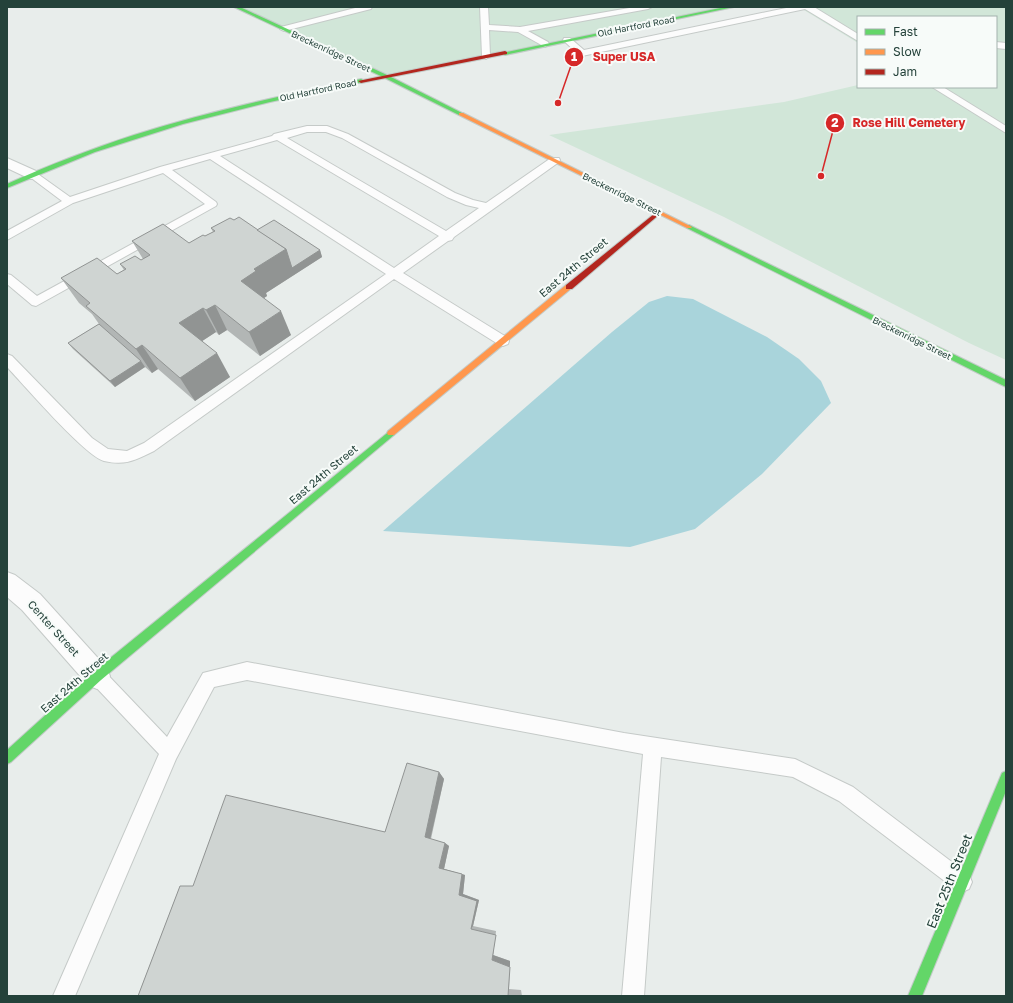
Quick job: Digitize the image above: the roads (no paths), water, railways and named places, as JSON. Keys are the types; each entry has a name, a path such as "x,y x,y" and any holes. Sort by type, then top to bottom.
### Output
{"main road":[{"name":"Breckenridge Street","path":"236,7 385,76 1006,384"},
{"name":"Old Hartford Road","path":"7,186 31,174 101,146 199,117 268,100 732,7"},
{"name":"East 24th Street","path":"7,758 97,676 659,212"},
{"name":"East 25th Street","path":"916,996 1006,777"}],"street":[{"path":"7,162 31,174"},
{"name":"Center Street","path":"7,583 31,602 97,676"}],"lane":[{"path":"284,30 368,7"},
{"path":"484,7 486,56"},
{"path":"485,28 520,30 648,7"},
{"path":"567,40 582,53 803,7"},
{"path":"808,7 857,37"},
{"path":"520,30 545,44"},
{"path":"939,88 1006,130"},
{"path":"7,236 69,201 164,169 277,136 307,129 327,129 345,136 451,195 488,207"},
{"path":"277,136 448,236"},
{"path":"211,155 502,341"},
{"path":"7,359 87,442 105,455 128,456 149,447 555,160"},
{"path":"7,278 36,302 212,204 164,169"},
{"path":"31,174 69,201"},
{"path":"64,996 169,752 209,679 247,671 653,746 795,768 846,794 962,882"},
{"path":"97,676 169,752"},
{"path":"633,996 653,746"}],"water":[{"path":"667,296 693,299 767,337 799,359 821,381 831,403 762,474 695,529 630,547 383,531 612,332 649,302"}],"place":[{"name":"Super USA","path":"558,103"},
{"name":"Rose Hill Cemetery","path":"821,176"}]}
